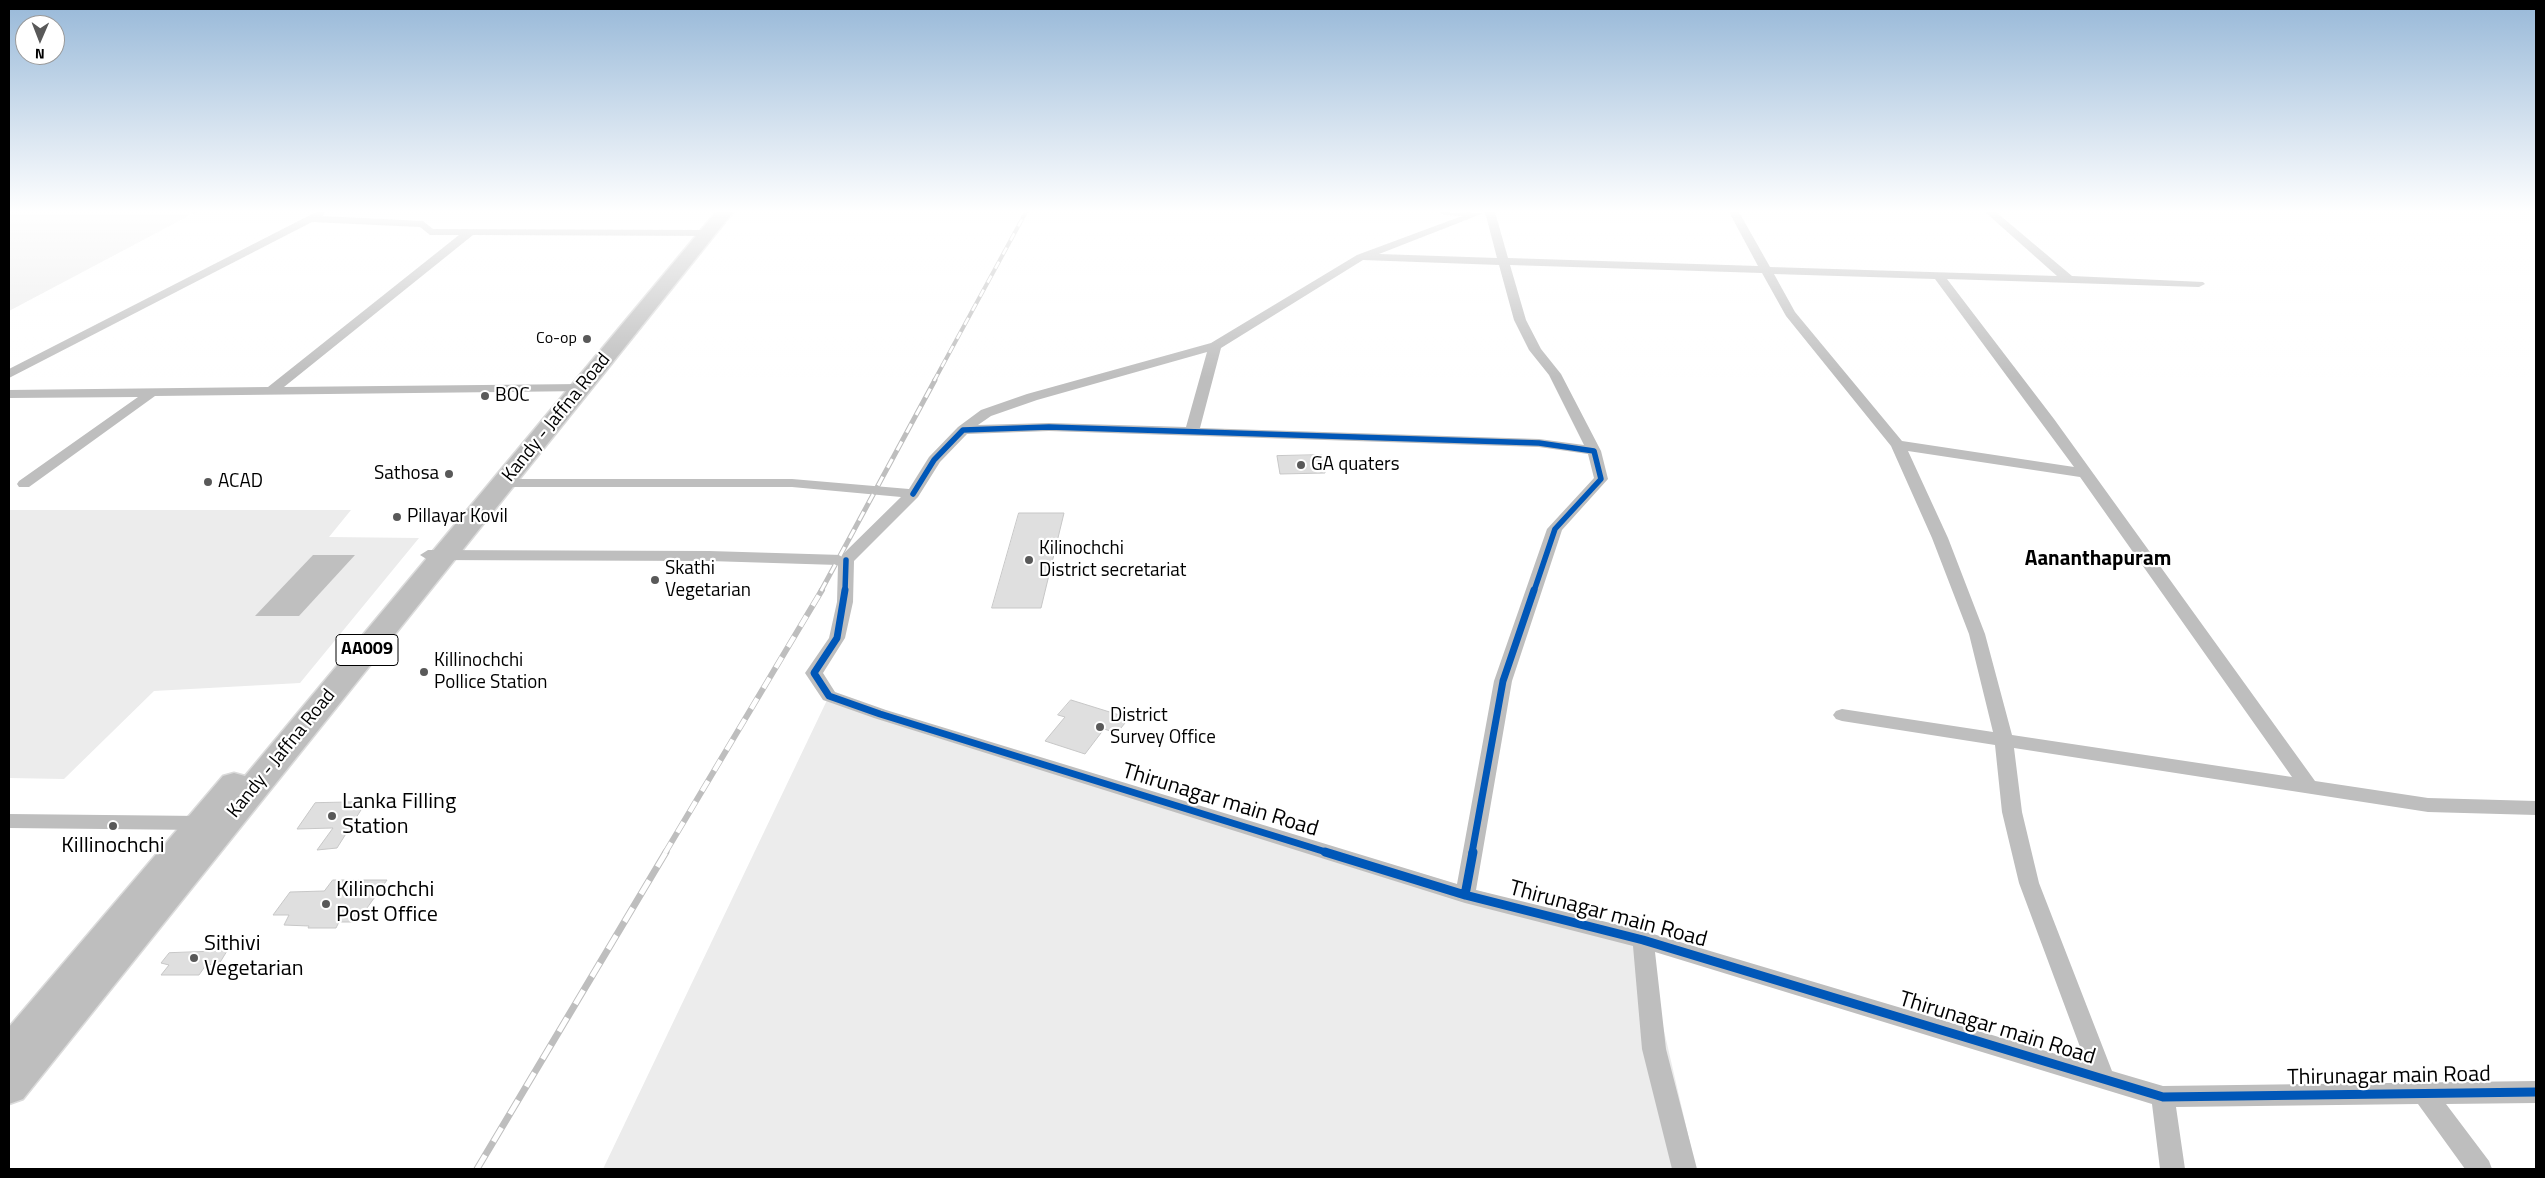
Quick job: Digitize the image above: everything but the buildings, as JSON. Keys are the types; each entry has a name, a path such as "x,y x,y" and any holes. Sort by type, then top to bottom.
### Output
{"highway":[{"name":"Kandy - Jaffna Road","path":"9,1087 437,555 673,267"},
{"name":"Kandy - Jaffna Road","path":"9,1054 201,823 437,555 505,483 575,388"}],"street":[{"path":"9,374 218,267"},
{"path":"270,392 426,267"},
{"path":"437,555 709,556 846,560 913,494 934,460 963,430 986,413 1215,346 1346,267"},
{"path":"1465,895 1502,681 1555,529 1601,479 1594,451 1555,374 1535,350 1520,320 1506,267"},
{"path":"1647,267 2199,284"},
{"path":"1764,267 1790,312 1898,445 1940,538 1977,634 2004,740 2012,812 2029,883 2104,1080"},
{"path":"2052,267 2069,280"},
{"path":"1939,277 2086,473 2309,787"},
{"path":"1192,432 1215,346"},
{"path":"9,394 575,388"},
{"path":"24,484 153,392"},
{"path":"963,430 1049,427 1539,443 1594,451"},
{"path":"1898,445 2086,473"},
{"path":"505,483 792,483 913,494"},
{"name":"Thirunagar main Road","path":"846,560 845,602 837,638 814,674 829,696 880,714 1465,895 1643,940 2163,1097 2536,1092"},
{"path":"1842,715 2428,805 2536,808"},
{"path":"9,821 201,823"},
{"path":"1643,940 1654,1050 1684,1169"},
{"path":"2424,1094 2480,1169"},
{"path":"2163,1097 2172,1169"}],"shaded area":[{"path":"9,267 92,267 9,311"},
{"path":"9,510 351,510 329,537 419,538 300,683 154,691 64,779 9,778"},
{"path":"313,555 355,555 299,616 255,616"},
{"path":"829,696 1643,940 1696,1169 603,1169"}],"railway":[{"path":"934,381 996,267"},
{"path":"821,591 935,380"},
{"path":"665,853 822,590"},
{"path":"477,1169 666,852"}],"cycle path":[{"path":"913,494 934,460 963,430 1049,427 1539,443 1594,451 1601,479 1555,529 1503,681 1465,895"},
{"path":"846,560 845,602 837,638 814,673 829,696 880,714 1465,895 1643,940 2163,1097 2536,1092"}],"place":[{"name":"Co-op","path":"587,339"},
{"name":"BOC","path":"485,396"},
{"name":"GA quaters","path":"1301,465"},
{"name":"Sathosa","path":"449,474"},
{"name":"ACAD","path":"208,482"},
{"name":"Pillayar Kovil","path":"397,517"},
{"name":"Kilinochchi District secretariat","path":"1029,560"},
{"name":"Skathi Vegetarian","path":"655,580"},
{"name":"Killinochchi Pollice Station","path":"424,672"},
{"name":"District Survey Office","path":"1100,727"},
{"name":"Lanka Filling Station","path":"332,816"},
{"name":"Killinochchi","path":"113,826"},
{"name":"Kilinochchi Post Office","path":"326,904"},
{"name":"Sithivi Vegetarian","path":"194,958"}],"district":[{"name":"Aananthapuram","path":"2098,560"}]}
